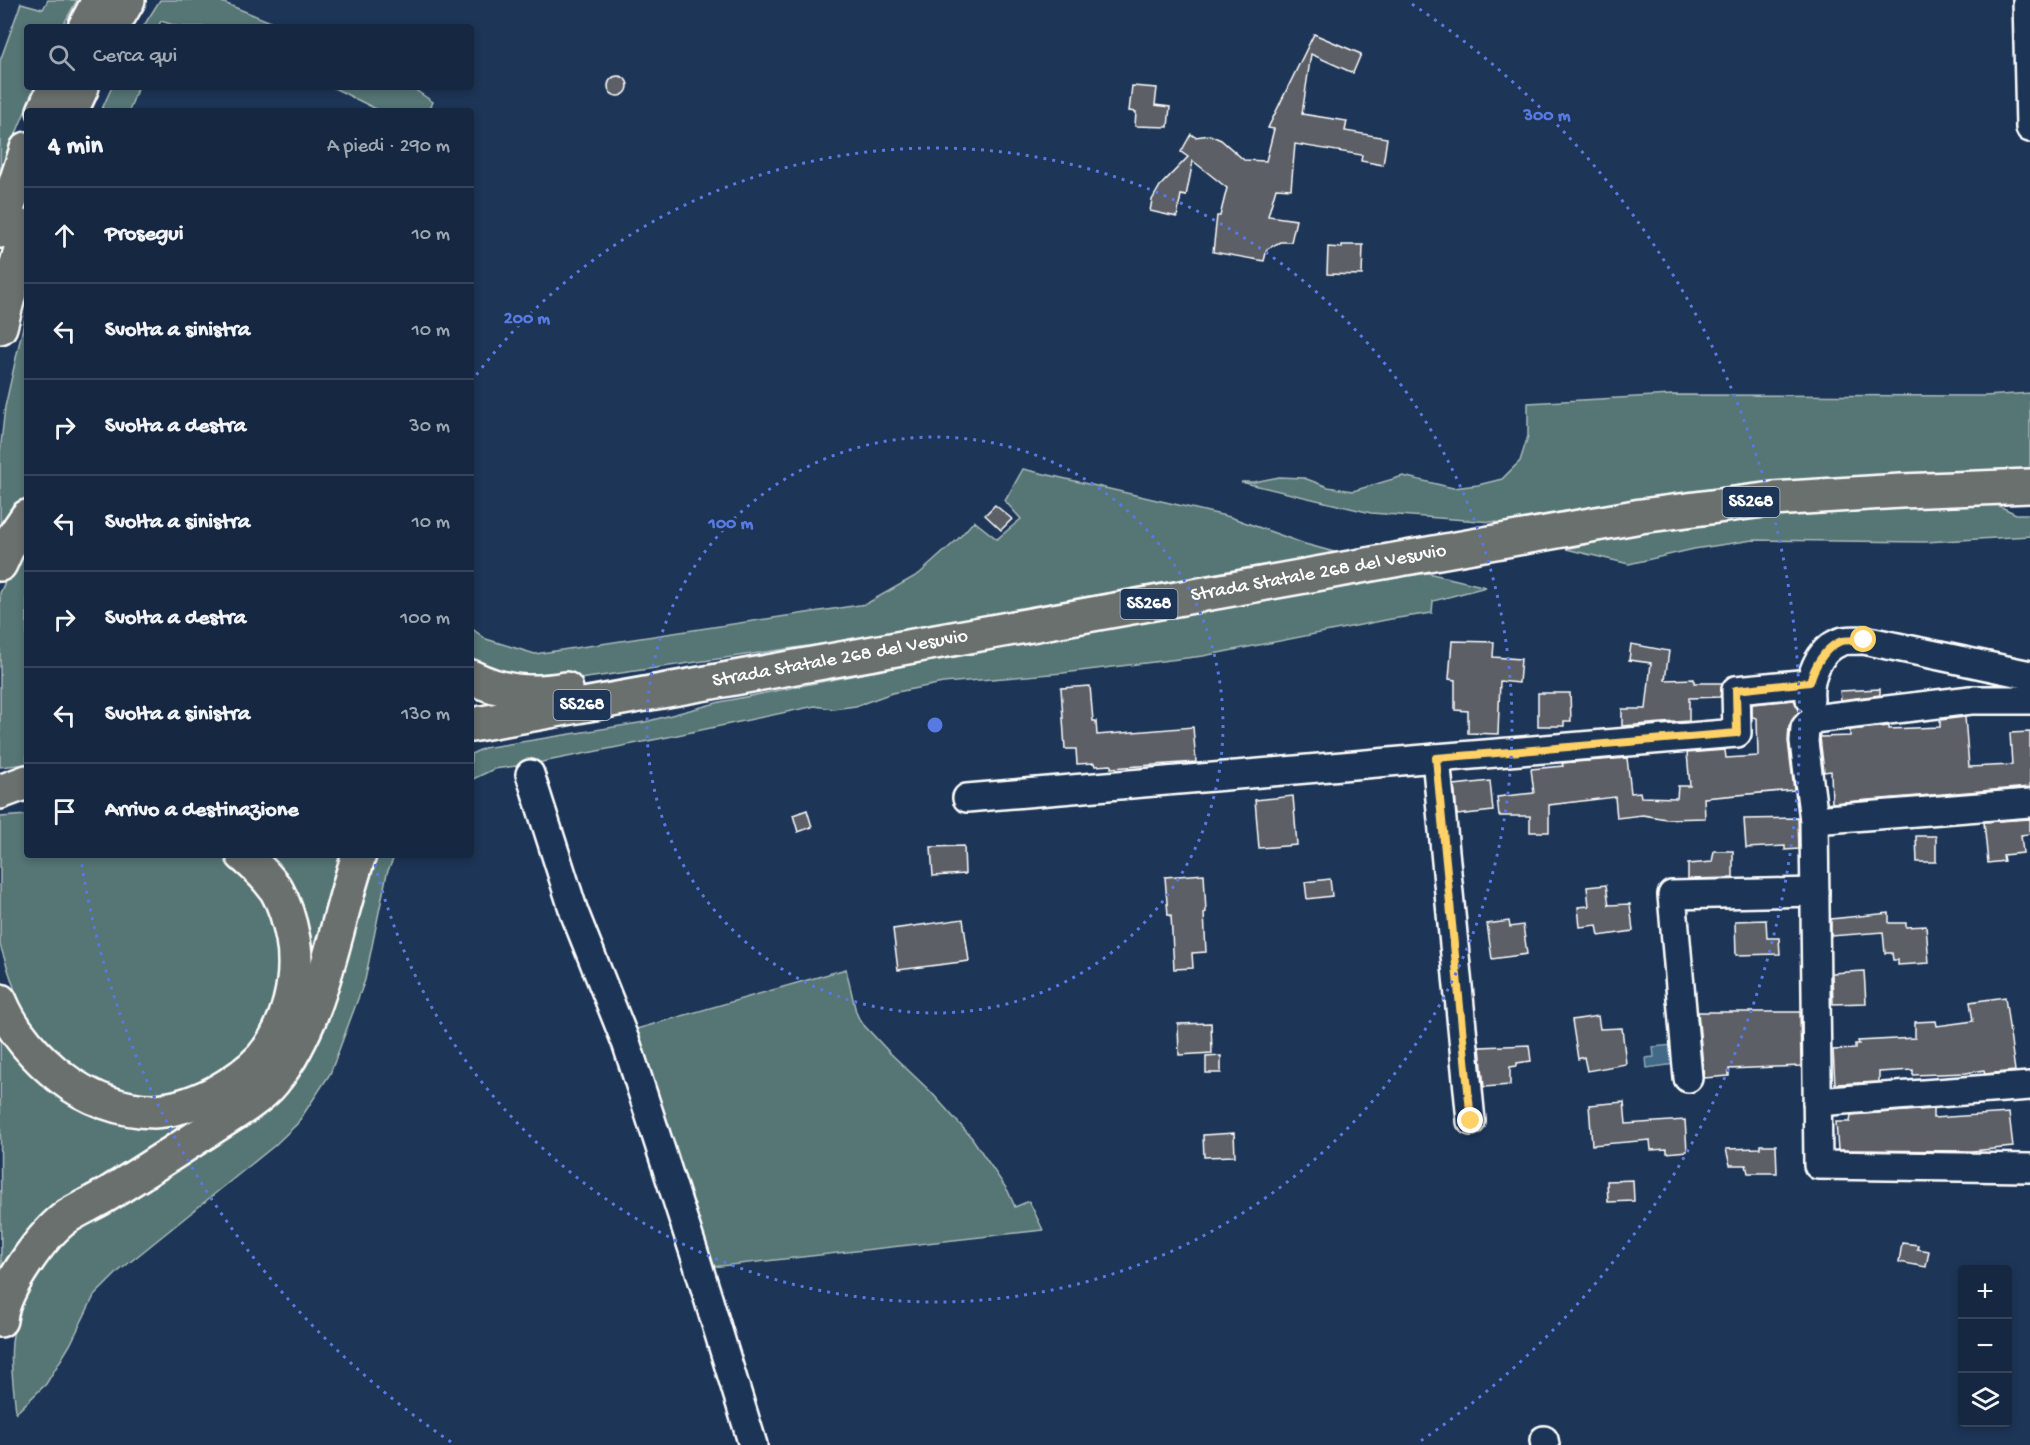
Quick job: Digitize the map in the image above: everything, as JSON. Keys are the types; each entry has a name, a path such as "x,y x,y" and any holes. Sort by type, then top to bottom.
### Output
{"highway":[{"path":"77,24 86,0"},
{"path":"86,24 99,0"},
{"path":"114,24 128,0"},
{"path":"85,108 90,90"},
{"path":"0,198 3,188 24,156"},
{"path":"0,231 24,157"},
{"path":"0,327 24,238"},
{"name":"Strada Statale 268 del Vesuvio","path":"474,724 1641,516 1773,499 2016,487"},
{"path":"0,564 10,542 24,521"},
{"path":"474,678 513,692 544,693 672,677 756,674"},
{"path":"474,743 614,711 693,685"},
{"path":"0,793 24,783"},
{"path":"0,793 24,792"},
{"path":"0,1001 20,1034 44,1065 76,1089 114,1105 155,1111 195,1103 231,1084 262,1057 278,1032 293,996 296,957 288,920 278,892 264,873 246,858"},
{"path":"0,1320 19,1273 38,1246 67,1217 173,1154 231,1116 277,1077 290,1060 304,1033 322,985 345,894 358,858"}],"street":[{"path":"2027,0 2030,128"},
{"path":"2030,675 1864,640 1840,642 1826,652 1813,672 1810,682 1812,719 1805,728 1804,742 1814,820 1818,1165 2030,1168"},
{"path":"967,798 1737,733 1736,690 1810,682"},
{"path":"1812,719 1971,700 2030,700"},
{"path":"1436,758 1471,1121"},
{"path":"530,774 574,912 627,1045 694,1251 753,1445"},
{"path":"1814,820 2030,803"},
{"path":"1688,1078 1672,895 1815,892"},
{"path":"1817,1102 2030,1086"}],"green space":[{"path":"48,0 77,0 64,24 24,24 24,90 34,90 26,108 24,108 24,114 0,173 0,61 21,3 43,9"},
{"path":"160,0 217,0 276,24 170,24 161,21 160,24 145,24"},
{"path":"111,90 137,90 130,108 102,108"},
{"path":"338,90 415,90 433,102 430,108 374,108"},
{"path":"24,322 24,502 15,511 0,537 0,453 5,407"},
{"path":"2030,393 2030,472 1520,524 1371,513 1241,482 1279,477 1304,478 1328,487 1353,491 1403,476 1453,488 1502,479 1520,461 1528,436 1528,403 1672,395 1985,396"},
{"path":"1023,469 1230,517 1305,544 1338,553 849,640 566,681 509,679 474,662 474,630 486,639 535,654 866,604 919,574 958,539 974,521 997,539 1021,519 1005,501"},
{"path":"1995,504 2016,514 2030,514 2030,536 1925,542 1753,540 1694,549 1629,564 1566,549 1649,531 1782,514"},
{"path":"24,540 24,764 0,767 0,593"},
{"path":"1428,573 1486,587 1433,601 1432,613 1203,656 1063,673 943,683 892,693 856,706 833,709 815,706 532,764 494,769 474,779 474,753 484,748 645,722 720,702 856,675 1297,593"},
{"path":"24,815 24,858 232,858 262,889 288,968 262,1040 218,1079 163,1096 124,1095 55,1060 22,1012 0,945 0,817"},
{"path":"268,858 346,858 316,987 302,1024 287,1054 270,1076 249,1095 68,1210 36,1242 9,1280 5,1282 1,1280 0,1022 35,1072 81,1104 134,1118 187,1115 237,1096 276,1061 301,1012 305,950 301,923 288,888"},
{"path":"372,858 394,858 387,873 365,980 330,1074 297,1124 274,1146 119,1271 94,1296 70,1345 46,1384 16,1413 11,1361 14,1330 23,1301 47,1262 78,1230 268,1109 286,1092 306,1067 328,1023"},
{"path":"846,969 860,1021 931,1092 972,1138 1008,1191 1015,1207 1029,1201 1043,1230 712,1267 633,1030"}],"water":[{"path":"1673,1045 1675,1064 1647,1068 1646,1058 1654,1057 1653,1047"}],"building":[{"path":"1314,34 1361,54 1353,73 1311,54 1302,114 1347,121 1345,131 1387,138 1383,165 1361,161 1362,155 1295,144 1291,189 1276,188 1268,216 1296,220 1291,242 1280,242 1267,249 1264,261 1213,252 1217,216 1220,216 1227,188 1193,161 1186,196 1181,195 1177,217 1150,211 1152,200 1160,186 1188,157 1181,152 1191,134 1195,137 1210,135 1221,140 1244,160 1266,161 1274,129 1268,128"},
{"path":"618,76 625,79 628,86 625,93 618,96 611,93 608,86 611,79"},
{"path":"1132,86 1157,88 1155,105 1170,107 1168,127 1135,126 1136,112 1129,111"},
{"path":"1342,245 1363,245 1362,275 1327,274 1328,247 1342,248"},
{"path":"995,505 1012,519 1001,530 985,515"},
{"path":"1452,641 1494,642 1493,657 1521,659 1519,683 1500,681 1498,734 1468,733 1468,711 1455,710 1455,680 1449,679"},
{"path":"1631,644 1669,651 1665,680 1694,679 1694,683 1722,683 1720,697 1689,698 1689,721 1622,726 1622,709 1646,709 1651,663 1629,660"},
{"path":"1090,686 1093,721 1096,721 1097,735 1193,727 1196,762 1111,768 1111,765 1095,766 1094,763 1077,764 1076,749 1065,749 1061,688"},
{"path":"1880,689 1880,695 1841,700 1840,691"},
{"path":"1538,693 1570,693 1571,721 1564,721 1564,726 1538,726"},
{"path":"1794,700 1800,710 1789,726 1788,741 1794,790 1704,798 1705,818 1666,819 1643,815 1617,818 1615,797 1549,805 1549,832 1530,832 1530,816 1499,816 1497,797 1534,793 1531,769 1563,766 1562,763 1627,758 1631,793 1640,792 1641,797 1677,798 1678,786 1690,786 1687,753 1725,750 1726,758 1758,756 1757,718 1752,717 1752,704"},
{"path":"1965,717 1969,767 2012,765 2010,733 2030,732 2030,787 1832,803 1831,771 1824,772 1820,737 1850,736 1850,730 1889,726 1889,729 1940,727 1940,720"},
{"path":"1490,781 1493,811 1457,815 1454,785"},
{"path":"1293,796 1297,845 1259,848 1255,800"},
{"path":"807,810 812,827 798,832 793,815"},
{"path":"1798,818 1799,849 1785,850 1785,846 1746,848 1744,819"},
{"path":"2030,819 2030,834 2021,835 2023,853 2003,855 2004,861 1988,863 1984,822"},
{"path":"1916,836 1936,836 1936,862 1917,862"},
{"path":"964,846 965,874 933,876 931,847"},
{"path":"1714,851 1733,851 1733,878 1688,879 1688,864 1712,862"},
{"path":"1204,874 1206,952 1192,953 1193,968 1174,969 1171,915 1168,915 1165,877"},
{"path":"1330,879 1332,896 1307,899 1305,882"},
{"path":"1606,885 1609,905 1630,904 1633,931 1599,936 1597,925 1580,927 1578,907 1589,906 1587,887"},
{"path":"1889,913 1889,923 1906,923 1906,927 1926,926 1929,963 1898,965 1898,960 1893,960 1892,953 1885,953 1883,932 1831,936 1831,919"},
{"path":"963,919 969,961 898,970 893,929"},
{"path":"1766,920 1767,938 1779,938 1780,954 1736,955 1735,921"},
{"path":"1509,921 1510,927 1523,925 1527,954 1492,959 1487,924"},
{"path":"1864,971 1866,1003 1833,1004 1832,973"},
{"path":"2005,997 2015,1071 1985,1074 1984,1070 1913,1075 1913,1070 1879,1072 1879,1082 1835,1084 1833,1050 1855,1049 1855,1044 1859,1044 1858,1041 1915,1038 1915,1022 1936,1021 1937,1026 1973,1021 1970,1002"},
{"path":"1698,1012 1800,1012 1801,1066 1729,1069 1729,1076 1704,1078"},
{"path":"1598,1016 1600,1029 1622,1028 1626,1064 1587,1071 1584,1057 1578,1059 1572,1020"},
{"path":"1211,1023 1212,1053 1179,1055 1178,1024"},
{"path":"1529,1045 1531,1061 1517,1063 1517,1066 1510,1067 1510,1085 1484,1087 1480,1047"},
{"path":"1221,1056 1221,1073 1206,1073 1206,1057"},
{"path":"1624,1102 1626,1124 1685,1120 1687,1151 1667,1153 1667,1149 1651,1150 1650,1140 1592,1145 1589,1105"},
{"path":"1933,1109 1933,1118 2009,1113 2013,1147 1972,1151 1838,1150 1836,1122 1850,1122 1851,1115"},
{"path":"1234,1133 1235,1156 1204,1157 1203,1135"},
{"path":"1760,1145 1776,1145 1777,1173 1748,1173 1746,1165 1730,1165 1726,1149 1760,1148"},
{"path":"1633,1180 1634,1201 1608,1202 1607,1181"},
{"path":"1902,1243 1918,1245 1917,1249 1929,1251 1926,1267 1899,1262"}],"route":[{"path":"1471,1121 1436,758 1737,733 1736,690 1810,682 1813,672 1826,652 1840,642 1864,640"}]}
